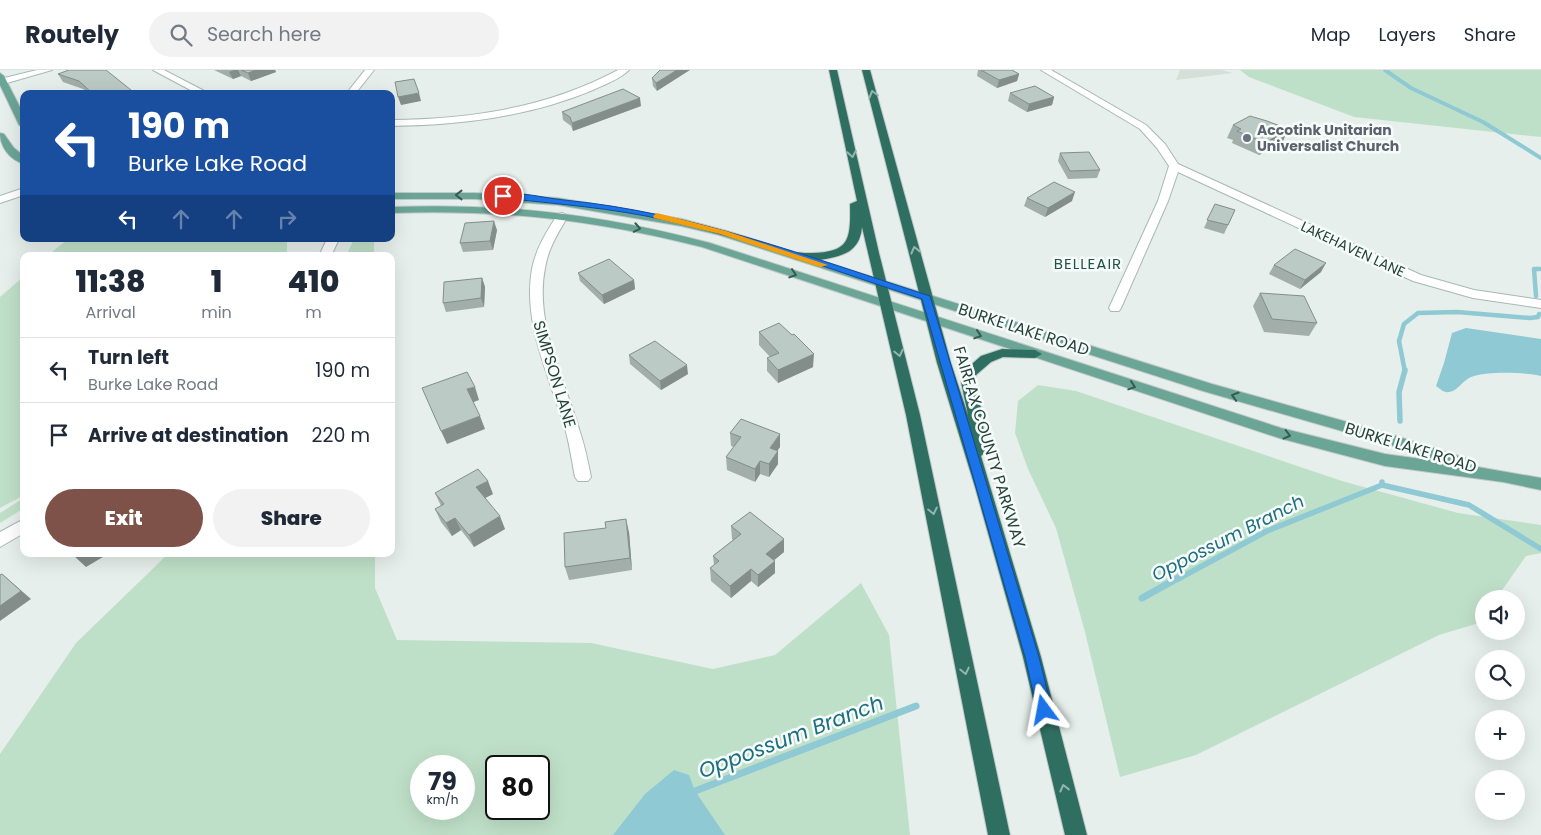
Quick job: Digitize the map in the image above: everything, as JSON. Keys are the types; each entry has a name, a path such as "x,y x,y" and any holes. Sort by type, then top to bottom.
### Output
{"highway":[{"path":"833,70 846,122 856,178 913,415 999,835"},
{"name":"FAIRFAX COUNTY PARKWAY","path":"866,70 932,320 1032,657 1076,835"},
{"path":"797,256 819,256 835,253 848,247 854,239 856,178"},
{"path":"983,487 974,408 968,382 970,374 986,359 1002,353 1035,354"}],"main road":[{"path":"1,80 20,118"},
{"path":"0,136 10,150 20,158"},
{"name":"BURKE LAKE ROAD","path":"395,196 488,195 602,206 665,217 797,256 1208,388 1390,439 1503,476"},
{"name":"BURKE LAKE ROAD","path":"395,210 474,209 562,216 648,230 706,245 1279,433 1385,460 1503,476 1541,484"}],"street":[{"path":"1,80 48,70"},
{"path":"157,70 197,90"},
{"path":"353,90 370,70"},
{"path":"395,123 451,121 511,112 570,96 602,83 625,70"},
{"path":"1045,70 1143,128 1161,146 1174,166 1163,201 1115,308"},
{"name":"LAKEHAVEN LANE","path":"1174,166 1417,278 1473,294 1541,304"},
{"path":"0,200 20,192"},
{"name":"SIMPSON LANE","path":"562,216 544,246 535,287 538,325 573,433 583,477"},
{"path":"0,540 20,528"}],"shaded area":[{"path":"1180,70 1221,70 1233,73 1176,80"}],"green space":[{"path":"1240,70 1541,70 1541,137 1354,117 1249,77"},
{"path":"64,242 287,242 287,252 52,252"},
{"path":"353,242 374,242 374,252 348,252"},
{"path":"20,280 20,497 0,508 0,297"},
{"path":"1038,385 1076,391 1342,481 1458,513 1541,525 1541,553 1526,556 1502,590 1475,590 1475,624 1439,635 1196,755 1120,777 1085,632 1056,528 1028,469 1015,433 1018,401"},
{"path":"20,500 20,510 0,523 0,513"},
{"path":"165,557 375,557 375,588 397,640 591,643 713,669 775,655 861,583 889,635 910,835 0,835 0,754 76,643"}],"water":[{"path":"1466,328 1541,339 1541,376 1516,373 1478,375 1468,378 1452,391 1442,390 1436,386 1452,333"},
{"path":"674,770 689,775 695,791 725,835 613,835 645,794"}],"building":[{"path":"69,70 106,70 131,90 89,90 79,81 58,74"},
{"path":"241,70 256,70 248,73"},
{"path":"660,70 677,70 656,83 652,78"},
{"path":"981,70 1012,70 1019,74 999,80"},
{"path":"414,79 419,93 398,97 395,82"},
{"path":"1035,86 1054,97 1029,104 1010,93"},
{"path":"623,89 640,98 572,123 570,117 562,112"},
{"path":"1250,116 1288,129 1265,143 1237,131 1241,129 1233,125"},
{"path":"1089,152 1100,170 1070,171 1060,153"},
{"path":"1054,182 1075,192 1048,208 1027,198"},
{"path":"1215,204 1235,210 1228,225 1207,220"},
{"path":"494,221 490,241 460,243 465,223"},
{"path":"1295,249 1326,263 1305,280 1274,265"},
{"path":"609,259 634,280 602,295 578,273"},
{"path":"482,278 481,298 443,303 444,282"},
{"path":"1260,293 1304,296 1317,323 1272,319"},
{"path":"779,323 792,335 794,334 814,354 778,370 767,358 779,353 759,332"},
{"path":"655,341 687,365 660,381 629,355"},
{"path":"467,372 475,387 467,389 480,416 441,431 422,388"},
{"path":"741,419 780,434 770,448 778,451 769,464 760,461 755,469 726,457 741,437 730,433"},
{"path":"478,469 488,481 476,487 500,516 469,535 455,518 446,523 435,509 444,504 435,493"},
{"path":"750,512 784,539 766,554 775,561 758,575 751,569 730,586 710,568 719,561 713,556 741,534 731,526"},
{"path":"626,519 630,558 565,567 564,533 606,528 605,522"},
{"path":"2,574 21,591 0,606 0,575"}],"waterway":[{"name":"Oppossum Branch","path":"1385,70 1411,88 1483,122 1541,158"},
{"name":"Oppossum Branch","path":"1536,296 1534,269 1541,269"},
{"name":"Oppossum Branch","path":"1405,371 1399,341 1404,324 1418,313 1457,312 1530,318 1538,317 1539,314"},
{"name":"Oppossum Branch","path":"1400,421 1399,392 1405,371"},
{"name":"Oppossum Branch","path":"1178,579 1267,531 1382,485"},
{"path":"1382,485 1469,505 1541,549"},
{"name":"Oppossum Branch","path":"1142,598 1180,577"},
{"name":"Oppossum Branch","path":"692,796 695,791 916,706"}],"slow traffic":[{"path":"657,216 723,232 823,265"}],"place":[{"name":"Accotink Unitarian Universalist Church","path":"1247,138"}],"district":[{"name":"BELLEAIR","path":"1088,264"}],"route":[{"path":"503,196 602,206 665,217 723,232 926,298 1032,657 1044,710"}]}
